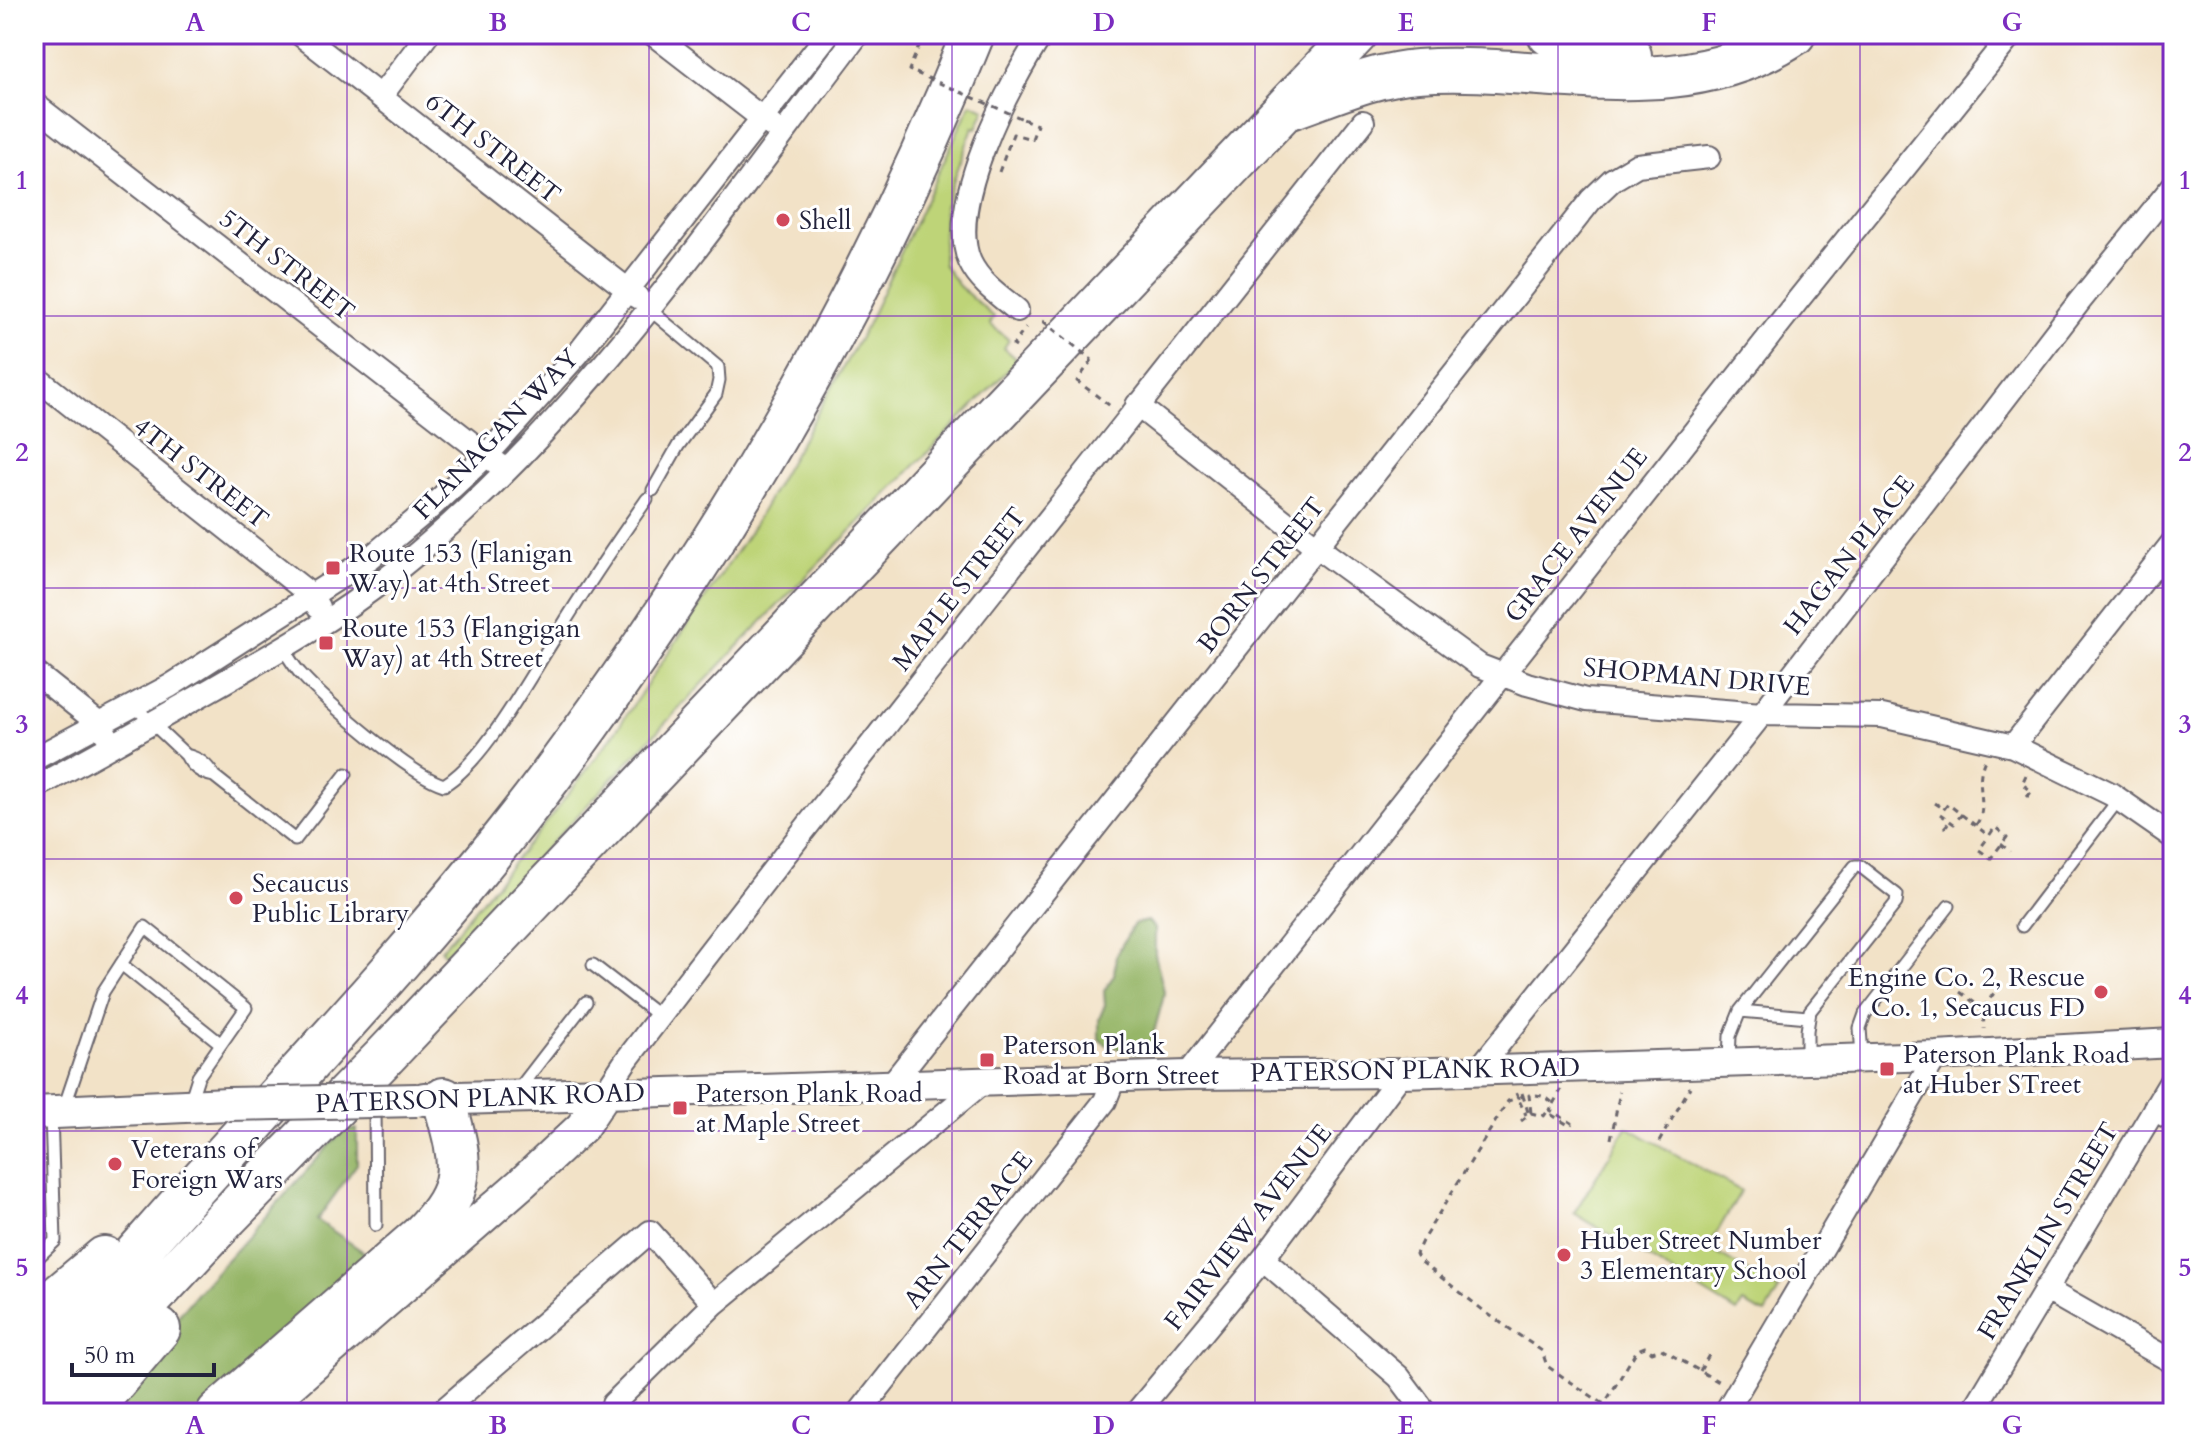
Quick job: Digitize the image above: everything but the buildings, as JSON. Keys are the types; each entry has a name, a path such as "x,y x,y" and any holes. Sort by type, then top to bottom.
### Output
{"highway":[{"path":"34,1366 374,990 491,853 611,693 685,584 744,489 838,323 905,189 973,34"},
{"path":"44,1413 227,1217 384,1057 1356,34"},
{"path":"1549,34 1568,46 1597,55 1632,55 1671,53 1741,34"},
{"path":"1284,110 1372,79 1414,71 1451,69 1605,80 1644,80 1679,75 1751,57 1794,34"},
{"path":"88,1413 384,1057"},
{"path":"218,1413 421,1236 443,1213 459,1172 456,1144 430,1099"},
{"path":"34,1317 218,1162"}],"main road":[{"name":"PATERSON PLANK ROAD","path":"49,1112 189,1105 604,1094"},
{"path":"258,1413 522,1183 582,1127 604,1094"}],"street":[{"name":"6TH STREET","path":"300,34 628,288 649,309"},
{"path":"381,96 428,34"},
{"path":"653,34 782,134"},
{"name":"FLANAGAN WAY","path":"34,759 170,686 370,558 487,455 555,381 828,34"},
{"name":"FLANAGAN WAY","path":"34,788 283,649 390,575 458,518 575,397 649,309 858,34"},
{"path":"1017,310 982,281 976,272 965,249 964,220 992,127 1042,34"},
{"name":"GRACE AVENUE","path":"1187,1075 2012,34"},
{"name":"5TH STREET","path":"34,104 506,471"},
{"name":"MAPLE STREET","path":"604,1094 1127,408 1363,122"},
{"name":"BORN STREET","path":"890,1086 1598,194 1612,180 1637,165 1709,157"},
{"name":"HAGAN PLACE","path":"1478,1070 1762,714 2079,302 2173,186"},
{"path":"694,204 715,222"},
{"name":"4TH STREET","path":"34,376 311,595 326,620"},
{"path":"555,381 575,397"},
{"name":"SHOPMAN DRIVE","path":"1127,408 1480,666 1501,675 1586,700 1762,714 1882,716 2013,746 2119,799 2173,837"},
{"path":"406,528 422,548"},
{"path":"2013,746 2173,542"},
{"path":"34,672 98,723 114,745"},
{"name":"PATERSON PLANK ROAD","path":"604,1094 1187,1075 1402,1073 1862,1059 2173,1043"},
{"path":"1725,1413 1936,1056"},
{"name":"FAIRVIEW AVENUE","path":"1136,1413 1263,1259 1402,1073"},
{"name":"ARN TERRACE","path":"859,1413 1105,1101 1114,1078"},
{"name":"FRANKLIN STREET","path":"1972,1413 2045,1289 2164,1115 2173,1078"},
{"path":"623,1413 613,1404 714,1304 982,1083"},
{"path":"440,1413 650,1232 714,1304"},
{"path":"1263,1259 1399,1377 1426,1413"},
{"path":"2045,1289 2173,1362"}],"lane":[{"path":"283,649 300,673 358,725 429,780 444,785 460,775 502,721 678,446 716,394 718,367 649,309"},
{"path":"133,705 186,755 191,764 203,773 214,776 295,840 346,774"},
{"path":"2022,926 2119,799"},
{"path":"1729,1062 1730,1036 1740,1011 1855,866 1860,866 1897,895 1896,903 1808,1017 1807,1060"},
{"path":"1862,1059 1860,1028 1865,1014 1949,906"},
{"path":"34,1261 55,1241 49,1112 103,992 145,927 246,1008 198,1077 189,1105"},
{"path":"121,964 220,1043"},
{"path":"593,965 660,1017"},
{"path":"512,1097 586,1002"},
{"path":"1740,1011 1808,1017"},
{"path":"375,1100 376,1225"}],"path":[{"path":"913,34 919,46 909,70 1037,125 1032,139 1013,134 998,175"},
{"path":"1043,321 1092,360 1077,381 1127,408"},
{"path":"1976,825 1983,811 1979,777 1985,760"},
{"path":"2026,775 2022,784 2032,791 2027,797"},
{"path":"1935,803 1944,809"},
{"path":"1962,814 1954,824 1940,814 1948,804 1962,814 1989,836"},
{"path":"1944,828 1950,821"},
{"path":"1995,827 2007,837 1991,858 1985,858 1979,850 1989,836 1995,827"},
{"path":"2001,844 2010,852"},
{"path":"1984,1031 1983,1009 1997,989"},
{"path":"1960,992 1983,1009"},
{"path":"1659,1142 1691,1085 1687,1085"},
{"path":"1611,1139 1620,1087"},
{"path":"1521,1121 1529,1114 1544,1116 1547,1112 1570,1126 1572,1123 1550,1110 1562,1088"},
{"path":"1553,1104 1543,1096 1523,1096 1508,1101 1416,1254 1423,1263 1488,1314 1542,1351 1547,1366 1602,1403 1605,1403 1636,1349 1645,1347 1652,1352 1661,1349 1724,1385"},
{"path":"1523,1096 1529,1114"},
{"path":"1523,1096 1529,1114"},
{"path":"1423,1263 1428,1257"},
{"path":"1700,1371 1709,1355"}],"green space":[{"path":"971,103 985,109 977,128 973,127 944,207 943,264 959,286 994,317 990,324 1009,340 1004,348 1018,360 747,637 445,955 441,950 611,738 751,530 867,325"},
{"path":"1148,921 1155,929 1155,954 1164,992 1151,1043 1138,1055 1099,1039 1099,1019 1105,1005 1104,991 1114,975 1116,955 1134,924"},
{"path":"1627,1127 1741,1191 1708,1248 1779,1290 1765,1314 1743,1303 1737,1312 1574,1213"},
{"path":"357,1129 357,1164 317,1220 362,1251 372,1262 199,1413 100,1413 196,1294 343,1130"}],"place":[{"name":"Shell","path":"783,220"},
{"name":"Route 153 (Flanigan Way) at 4th Street","path":"333,568"},
{"name":"Route 153 (Flangigan Way) at 4th Street","path":"326,643"},
{"name":"Secaucus Public Library","path":"236,898"},
{"name":"Engine Co. 2, Rescue Co. 1, Secaucus FD","path":"2101,992"},
{"name":"Paterson Plank Road at Born Street","path":"987,1060"},
{"name":"Paterson Plank Road at Huber STreet","path":"1887,1069"},
{"name":"Paterson Plank Road at Maple Street","path":"680,1108"},
{"name":"Veterans of Foreign Wars","path":"115,1164"},
{"name":"Huber Street Number 3 Elementary School","path":"1564,1255"}]}
